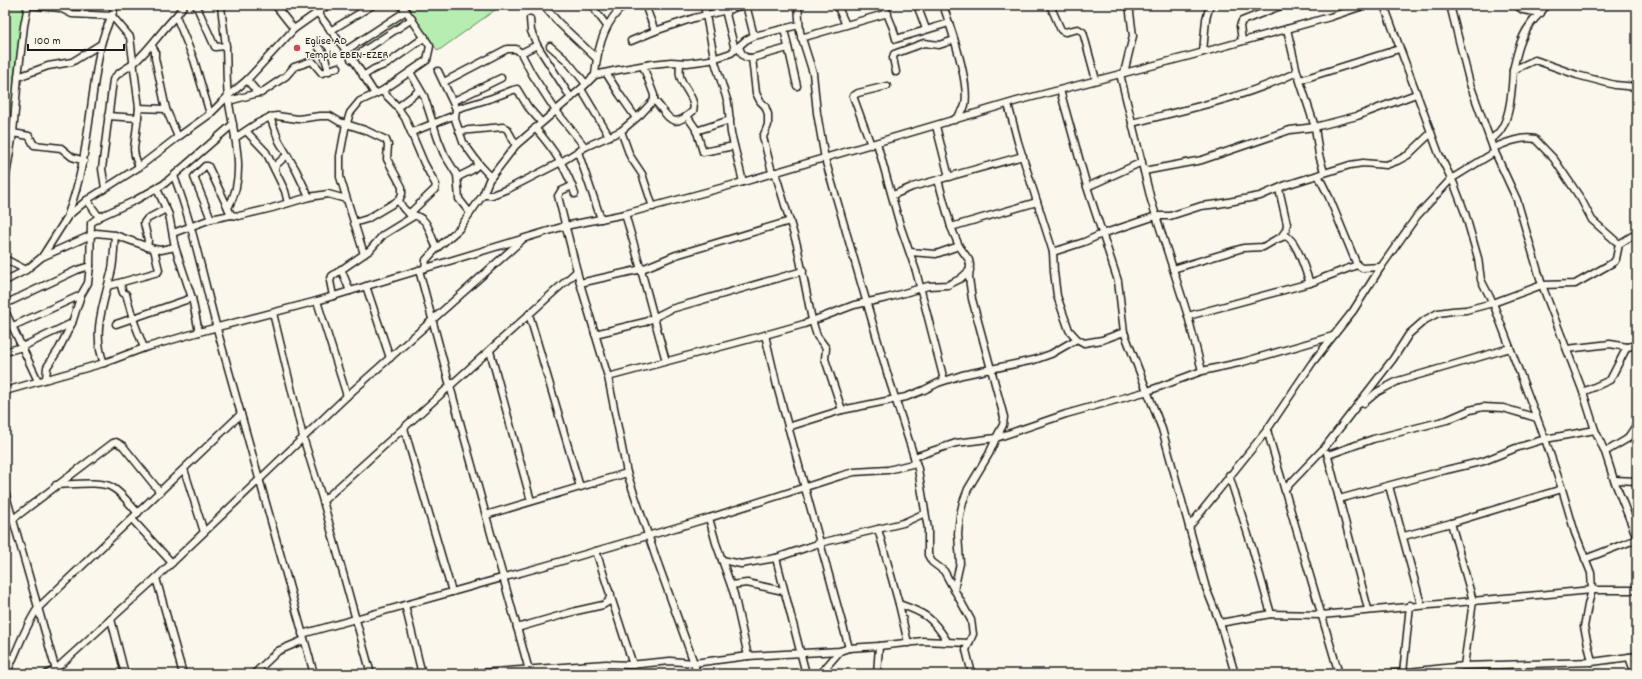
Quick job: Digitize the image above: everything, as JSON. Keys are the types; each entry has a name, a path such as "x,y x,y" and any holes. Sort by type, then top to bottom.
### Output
{"street":[{"path":"5,182 14,133 18,77 28,5 60,8 72,14 112,16 130,37 139,108 134,149 139,167"},
{"path":"42,257 68,216 77,190 84,160 101,44 116,5"},
{"path":"105,188 102,178 102,169 114,77 133,64 152,46 184,5"},
{"path":"196,5 215,47 226,46"},
{"path":"221,5 226,46 228,98 235,138 238,175 234,198 228,208"},
{"path":"275,5 294,29"},
{"path":"68,216 87,200 139,167 210,114 247,80 294,29 328,5"},
{"path":"330,31 373,5"},
{"path":"364,254 340,177 340,156 350,113 356,104 382,91 427,60 431,48 425,37 400,5"},
{"path":"543,5 559,24 596,58"},
{"path":"590,5 607,26"},
{"path":"645,5 655,31"},
{"path":"704,5 714,58 728,103 734,146 743,182"},
{"path":"631,42 655,31 744,5 754,36"},
{"path":"798,5 801,38 812,73 816,113 825,158 915,460 928,529 927,552 929,558 944,571 972,620 973,634 966,652 972,674"},
{"path":"837,5 846,25"},
{"path":"917,5 926,29"},
{"path":"943,5 965,82 966,102 964,109 952,121"},
{"path":"1050,5 1061,30 1065,32 1078,29 1083,32 1096,80"},
{"path":"1129,5 1133,36 1122,73 1132,123 1156,216 1188,316 1202,371"},
{"path":"1203,52 1206,19 1210,5"},
{"path":"5,391 104,363 144,348 317,301 565,226 653,207 1008,104 1287,29 1367,5"},
{"path":"1384,5 1399,50 1470,230 1478,258 1480,280 1493,303 1545,439 1575,533 1591,573 1592,590 1584,627 1592,662"},
{"path":"1458,5 1450,5 1470,84 1494,150 1517,200 1542,285 1583,392 1595,430 1605,452 1614,480 1637,538 1585,559"},
{"path":"1516,5 1523,10 1541,13"},
{"path":"1490,139 1497,134 1506,117 1512,93 1513,70 1520,44 1530,25 1546,5"},
{"path":"595,75 596,58 607,26 621,6"},
{"path":"1242,41 1240,26 1242,21 1278,6"},
{"path":"725,10 737,49 742,56 752,58 788,48"},
{"path":"345,51 406,11"},
{"path":"801,38 887,12 896,39 949,23"},
{"path":"318,13 375,94"},
{"path":"176,16 194,60 210,114"},
{"path":"351,59 412,19"},
{"path":"530,19 531,31 537,44 571,98"},
{"path":"529,672 432,320 422,269 426,260 437,248 456,233 482,194 491,177 516,145 540,122 556,111 584,87 595,75 663,62 696,62 714,58 737,49 746,40 754,36 799,25"},
{"path":"784,29 797,86"},
{"path":"1287,29 1297,72 1315,127 1321,174 1329,196 1357,265 1362,268 1381,267"},
{"path":"363,76 374,69 387,64 425,37"},
{"path":"896,72 893,58 894,54 924,43 939,45 954,40"},
{"path":"18,77 48,66 72,62 101,44"},
{"path":"521,53 537,44"},
{"path":"152,46 155,51 166,109 178,137"},
{"path":"550,46 567,60 584,87 609,136"},
{"path":"319,48 323,52 329,71"},
{"path":"444,82 507,50 516,49 521,53 532,74 556,111 586,147"},
{"path":"1300,80 1399,50"},
{"path":"752,58 755,87 759,99 765,106 768,114 768,125 763,137 790,221 803,271 812,320 817,336 826,348 824,359 842,410"},
{"path":"1513,70 1535,60 1577,75 1607,83 1637,87"},
{"path":"228,98 264,92 286,76 294,66 307,62 313,61 319,72 322,74 338,67"},
{"path":"643,66 654,95 654,100 662,108 667,118 671,121 676,121 687,116 693,111 694,108 680,76 680,63"},
{"path":"438,71 454,101 459,131 467,148 491,177"},
{"path":"410,72 420,90 444,154 458,177 458,197 470,213"},
{"path":"606,72 620,96 636,118"},
{"path":"1132,123 1212,103 1271,84 1297,72"},
{"path":"454,101 501,78"},
{"path":"247,80 258,93"},
{"path":"887,86 858,93 853,96 874,144 893,195 900,225 910,252 944,380"},
{"path":"412,132 456,112 514,89 517,89 528,107 540,122"},
{"path":"398,107 420,90"},
{"path":"1060,90 1087,187 1118,281 1124,332 1162,429 1206,588 1220,623 1235,674"},
{"path":"333,296 330,281 332,276 340,269 370,250 383,235 412,215 436,186 424,163 412,132 398,107 382,91"},
{"path":"1144,171 1202,160 1290,130 1315,127 1357,116 1416,94"},
{"path":"482,194 492,196 561,162 586,147 621,131 654,100"},
{"path":"1008,104 1053,252 1057,296 1065,323 1072,335 1084,342 1115,336 1124,332"},
{"path":"139,108 166,109"},
{"path":"235,138 256,124 277,116 298,119 325,115 378,136 387,142 387,159 402,187 402,194 399,200 367,219 354,222"},
{"path":"108,116 138,118"},
{"path":"687,116 696,131 703,152 734,146"},
{"path":"270,118 279,141 309,197"},
{"path":"696,131 730,120"},
{"path":"46,379 47,366 59,349 72,323 88,283 91,223 99,217 157,189 233,124"},
{"path":"936,126 949,177"},
{"path":"459,131 503,127 507,130 516,145"},
{"path":"535,128 551,146 561,162 575,194"},
{"path":"246,131 266,152 285,191 288,203"},
{"path":"621,131 628,151 642,174 653,207"},
{"path":"14,133 29,136 34,145 63,149 72,157 84,160"},
{"path":"1053,252 1156,216 1175,215 1200,206 1254,197 1356,163 1380,165 1397,161 1408,155 1431,133"},
{"path":"1189,526 1267,430 1312,363 1335,336 1417,216 1451,179 1494,150 1508,142 1530,138 1535,139 1554,159 1581,199 1592,220 1619,244"},
{"path":"578,152 601,219"},
{"path":"275,170 276,165 287,155"},
{"path":"893,195 938,180 1023,156"},
{"path":"1087,187 1142,162"},
{"path":"458,177 472,170 479,164"},
{"path":"211,219 194,177 205,166 208,166 228,208 230,216"},
{"path":"174,176 191,227 217,328 314,674"},
{"path":"938,180 951,227 959,246 969,260 969,278 972,299 1004,417 1004,425 963,502 958,534 960,563 954,590"},
{"path":"572,186 561,191 558,196 580,283 608,377 627,473 697,674"},
{"path":"157,189 166,209 173,233 175,247 192,298 199,332"},
{"path":"1173,269 1242,248 1263,247 1281,237 1286,230 1287,224 1279,189"},
{"path":"173,233 211,219 239,216 309,197 328,194 346,199"},
{"path":"87,200 99,217"},
{"path":"399,200 402,208 426,223 437,248"},
{"path":"951,227 1037,202"},
{"path":"147,247 148,240 144,223 147,219 166,209"},
{"path":"625,214 642,269 666,361"},
{"path":"580,283 642,269 676,255 790,221"},
{"path":"5,281 26,270 42,257 96,233 115,235 154,249 161,250 175,247"},
{"path":"1285,489 1325,447 1354,412 1393,360 1408,334 1425,320 1438,313 1466,310 1493,303 1542,285 1575,284 1614,262 1617,256 1619,244 1637,233"},
{"path":"104,363 99,352 98,326 112,268 115,235"},
{"path":"1281,237 1289,237 1292,240 1310,283"},
{"path":"47,674 56,671 110,619 172,563 302,437 524,239"},
{"path":"910,252 936,254 959,246"},
{"path":"108,286 158,272 159,270 154,249"},
{"path":"5,259 26,270"},
{"path":"1188,316 1310,283 1357,265"},
{"path":"5,304 77,270 90,266"},
{"path":"340,269 350,291"},
{"path":"608,377 765,335 837,311 920,289 954,283 970,270"},
{"path":"323,501 577,271"},
{"path":"595,334 645,322 676,308 803,271"},
{"path":"120,283 123,293 126,294 133,319 144,348"},
{"path":"366,286 390,358"},
{"path":"9,323 82,295"},
{"path":"116,324 192,298"},
{"path":"317,301 347,396"},
{"path":"5,311 9,323 22,346 38,381"},
{"path":"273,313 302,437 323,501 371,674"},
{"path":"529,314 580,487"},
{"path":"5,352 22,346 72,323"},
{"path":"765,335 788,427 849,648"},
{"path":"254,674 278,651 303,637 355,619 648,536 854,472 881,471 915,460 956,443 996,438 1059,416 1148,391 1202,371 1266,356 1335,336"},
{"path":"788,427 842,410 896,400 915,394 944,380 962,375 1045,356 1077,339"},
{"path":"1567,349 1610,344 1627,347 1637,345"},
{"path":"1583,392 1610,380 1627,347"},
{"path":"1354,412 1377,392 1389,385 1510,348"},
{"path":"490,351 530,501"},
{"path":"1328,455 1373,439 1447,420 1470,410 1483,408 1503,408 1537,418"},
{"path":"6,674 21,643 28,622 38,608 241,414"},
{"path":"1605,452 1627,440 1637,424"},
{"path":"404,428 452,592"},
{"path":"1267,430 1339,674"},
{"path":"1339,499 1484,461 1516,448 1545,439 1595,430"},
{"path":"13,519 56,485 116,442 123,446 160,492"},
{"path":"1325,447 1368,609"},
{"path":"184,469 204,532"},
{"path":"486,515 627,473"},
{"path":"1230,475 1271,614"},
{"path":"1614,480 1637,481"},
{"path":"56,485 101,484 110,486 115,488 138,513"},
{"path":"1389,486 1404,536 1421,604"},
{"path":"1404,536 1562,489"},
{"path":"5,492 56,671"},
{"path":"722,560 742,564 776,558 820,543 903,524 925,513"},
{"path":"709,518 731,585 748,656"},
{"path":"132,519 172,563"},
{"path":"1451,523 1473,601 1467,666 1472,674"},
{"path":"878,529 899,604 908,643"},
{"path":"596,551 633,665"},
{"path":"776,558 783,591 806,674"},
{"path":"156,578 183,674"},
{"path":"731,585 747,583 783,591"},
{"path":"1220,623 1271,614 1321,615 1410,605 1592,590 1637,590"},
{"path":"517,628 603,605 608,602 611,594"},
{"path":"899,604 915,610 931,619 946,641"},
{"path":"405,605 422,674"},
{"path":"1403,673 1410,605"},
{"path":"110,619 125,674"},
{"path":"465,674 529,672 606,664 633,665 660,661 694,663 748,656 840,651 849,648 908,643 946,641 969,643"},
{"path":"877,674 879,646"},
{"path":"820,674 840,651"},
{"path":"1389,674 1440,672 1467,666 1592,662 1637,656"},
{"path":"1629,657 1635,674"}],"green space":[{"path":"5,5 24,5 5,166"},
{"path":"405,5 502,5 438,51"}],"place":[{"name":"Eglise AD Temple EBEN-EZER","path":"297,48"}]}
